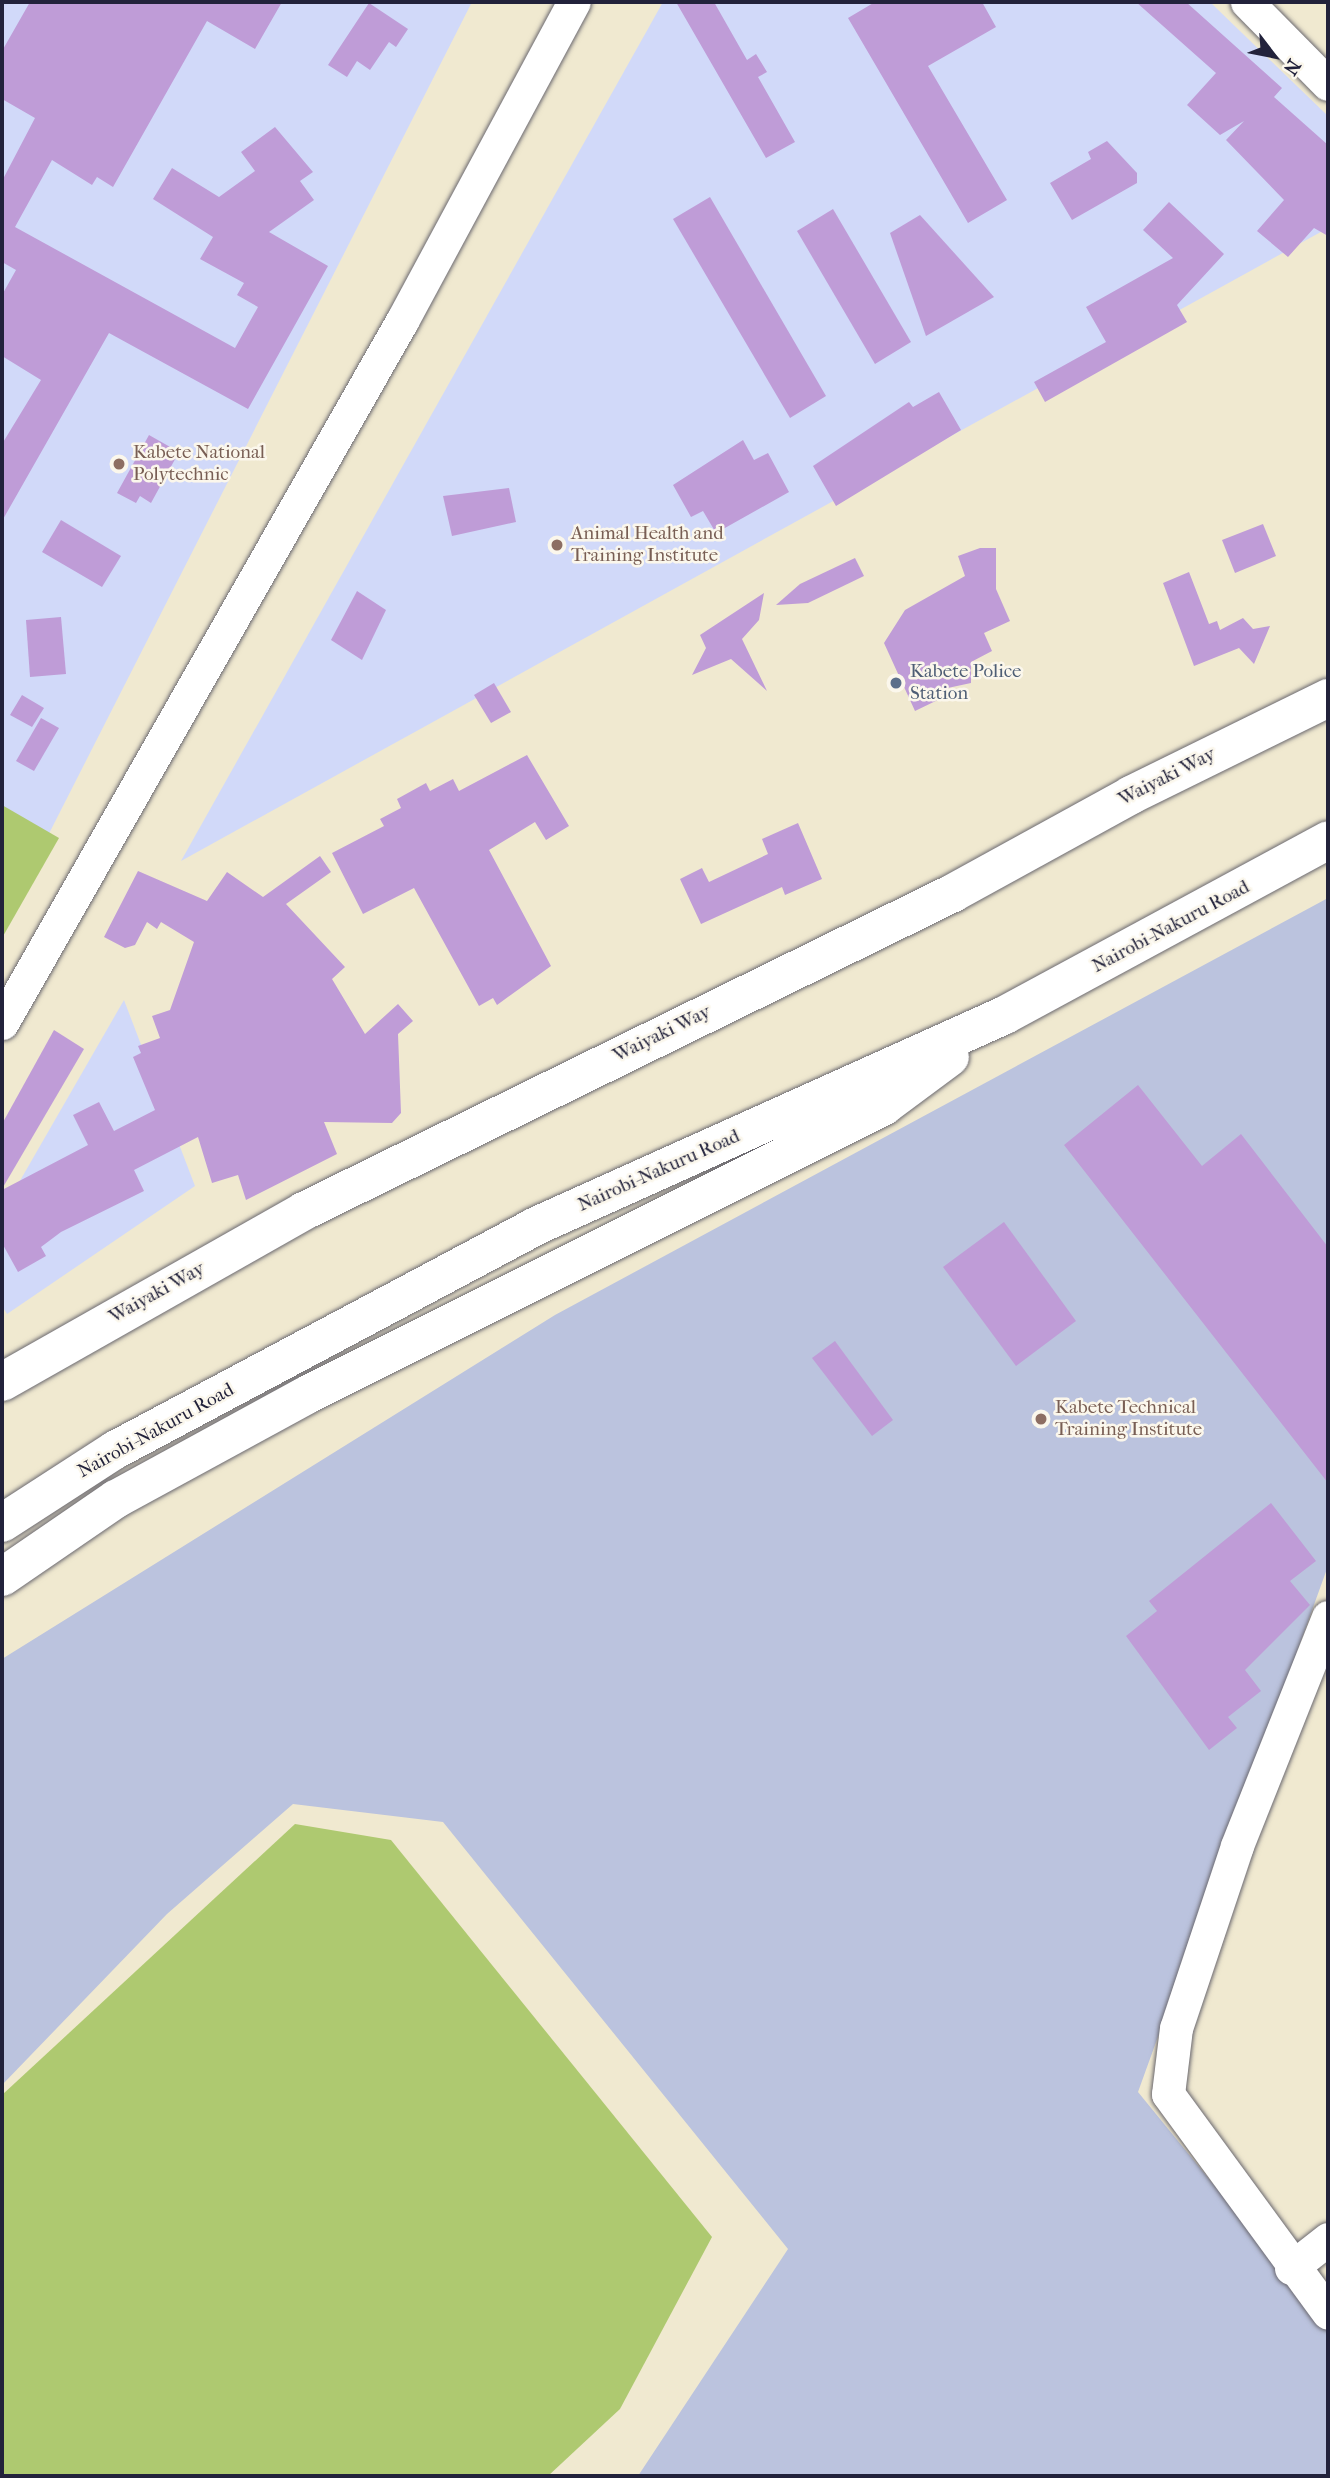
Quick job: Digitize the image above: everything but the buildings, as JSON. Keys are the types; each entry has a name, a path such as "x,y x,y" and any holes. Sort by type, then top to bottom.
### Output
{"highway":[{"name":"Waiyaki Way","path":"2,1382 304,1211 953,893 1131,795 1328,698"},
{"name":"Nairobi-Nakuru Road","path":"2,1523 115,1450 536,1226 1005,1015 1328,840"},
{"path":"2,1577 116,1499 305,1396 884,1106 1005,1015"}],"street":[{"path":"2,1023 402,321 574,2"},
{"path":"1247,2 1328,84"},
{"path":"1328,1617 1228,1872 1176,2028 1168,2094 1291,2268 1328,2313"},
{"path":"1291,2268 1328,2239"}],"shaded area":[{"name":"Kabete National Polytechnic","path":"2,2 472,2 2,926"},
{"name":"Animal Health and Training Institute","path":"663,2 1210,2 1328,116 1328,228 181,861"},
{"path":"1328,898 1328,1566 1138,2092 1328,2325 1328,2476 638,2476 788,2249 443,1822 293,1804 167,1914 2,2085 2,1659 555,1315"},
{"path":"124,1000 195,1186 7,1314 2,1306 2,1212"}],"green space":[{"path":"2,805 59,838 2,938"},
{"path":"295,1824 391,1840 712,2237 620,2409 548,2476 2,2476 2,2095"}],"place":[{"name":"Kabete National Polytechnic","path":"119,464"},
{"name":"Animal Health and Training Institute","path":"557,545"},
{"name":"Kabete Police Station","path":"896,683"},
{"name":"Kabete Technical Training Institute","path":"1041,1419"}]}
